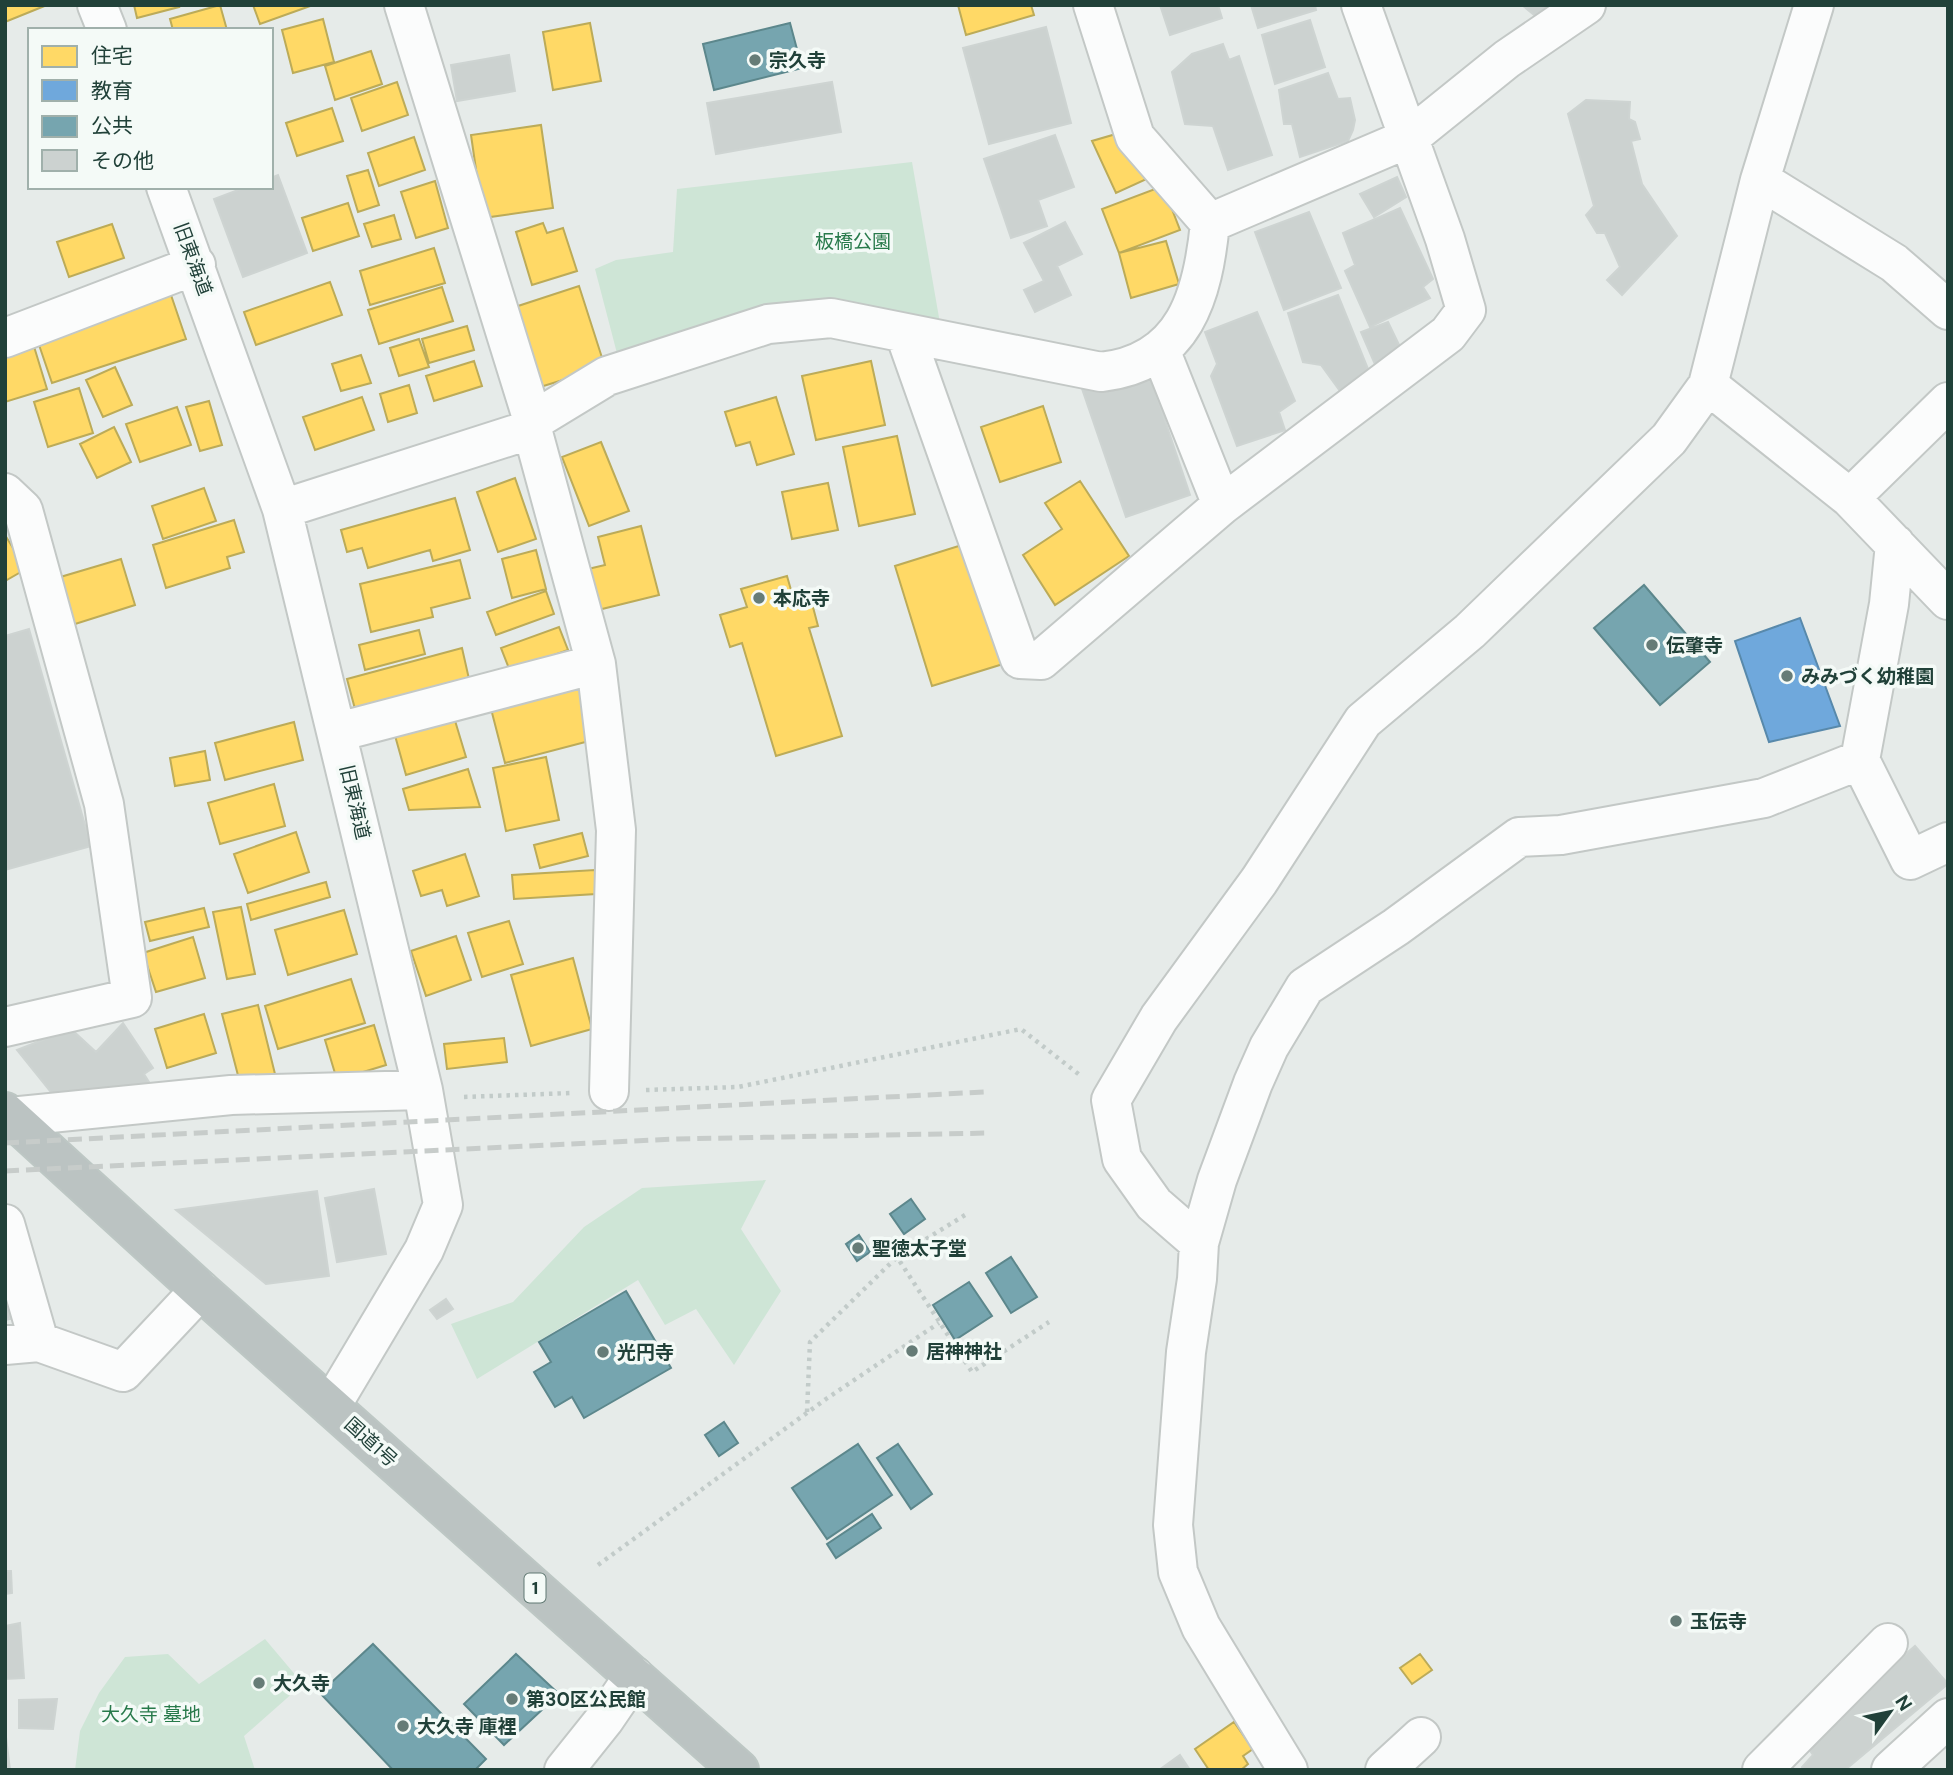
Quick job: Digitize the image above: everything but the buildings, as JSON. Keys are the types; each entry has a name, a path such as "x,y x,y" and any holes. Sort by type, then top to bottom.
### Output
{"highway":[{"name":"国道1号","path":"8,1114 739,1770"}],"street":[{"path":"97,5 106,28"},
{"path":"404,5 533,425 596,664 616,830 609,1091"},
{"path":"282,509 533,425 607,376 768,324 831,318 1101,372 1114,371 1161,352 1193,310 1206,271 1210,223 1163,172 1135,136 1093,5"},
{"path":"905,334 1020,659 1041,660 1222,505 1448,334 1466,310 1361,5"},
{"path":"1210,223 1409,138 1507,59 1586,5"},
{"path":"1199,1242 1154,1203 1122,1159 1111,1100 1158,1018 1259,881 1363,721 1470,631 1669,439 1708,385 1760,180 1814,5"},
{"path":"1760,180 1894,263 1948,310"},
{"name":"旧東海道","path":"167,189 282,509 424,1094 443,1205 424,1250 331,1406"},
{"path":"5,338 196,265"},
{"path":"1161,352 1222,505"},
{"path":"1708,385 1850,498 1948,600"},
{"path":"1850,498 1948,402"},
{"path":"5,493 23,510 104,804 132,998 5,1027"},
{"path":"1895,544 1889,604 1860,761 1910,860 1948,842"},
{"path":"338,732 596,664"},
{"path":"1288,1770 1201,1627 1178,1572 1173,1524 1186,1352 1197,1279 1199,1242 1217,1180 1269,1047 1304,987 1396,927 1519,837 1561,835 1764,798 1860,761"},
{"path":"8,1114 231,1095 424,1094"},
{"path":"5,1224 22,1344 123,1372 201,1290"},
{"path":"1762,1770 1888,1643"},
{"path":"564,1770 604,1720 634,1676"},
{"path":"1891,1770 1948,1718"},
{"path":"1385,1770 1421,1737"}],"path":[{"path":"424,1094 738,1087 1021,1029 1111,1100"},
{"path":"807,1413 810,1342 897,1257 965,1215"},
{"path":"897,1257 972,1372 1049,1322"},
{"path":"598,1565 807,1413 939,1323"}],"green space":[{"name":"板橋公園","path":"912,162 941,329 830,309 619,361 595,269 616,260 673,252 677,189"},
{"path":"766,1180 741,1229 781,1291 734,1365 696,1309 665,1325 638,1280 477,1379 451,1324 513,1302 584,1227 642,1188"},
{"name":"大久寺 墓地","path":"265,1639 303,1684 244,1736 255,1770 75,1770 80,1731 99,1693 125,1657 168,1654 199,1684"}],"railway":[{"path":"5,1143 984,1092"},
{"path":"5,1171 677,1139 990,1133"}],"place":[{"name":"宗久寺","path":"755,60"},
{"name":"本応寺","path":"759,598"},
{"name":"伝肇寺","path":"1652,645"},
{"name":"みみづく幼稚園","path":"1787,676"},
{"name":"聖徳太子堂","path":"858,1248"},
{"name":"居神神社","path":"912,1351"},
{"name":"光円寺","path":"603,1352"},
{"name":"玉伝寺","path":"1676,1621"},
{"name":"大久寺","path":"259,1683"},
{"name":"第30区公民館","path":"512,1699"},
{"name":"大久寺 庫裡","path":"403,1726"}]}
